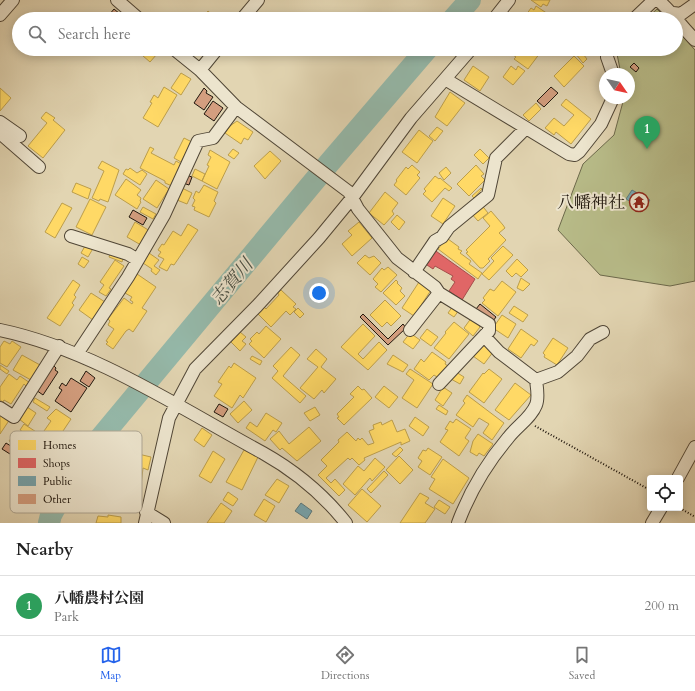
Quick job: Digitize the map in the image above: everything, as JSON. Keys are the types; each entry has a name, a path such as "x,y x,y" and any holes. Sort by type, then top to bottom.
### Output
{"street":[{"path":"0,15 13,0"},
{"path":"117,0 130,12"},
{"path":"248,12 258,0"},
{"path":"500,12 509,0"},
{"path":"641,12 654,0"},
{"path":"658,0 672,12"},
{"path":"683,13 695,4"},
{"path":"683,28 695,40"},
{"path":"183,56 200,70 236,107 351,195 358,209 389,250 414,272 435,287 439,293 489,324 489,331 439,384"},
{"path":"200,70 211,56"},
{"path":"164,523 146,518 169,418 170,402 203,358 276,286 351,195 392,141 465,56"},
{"path":"607,56 611,68"},
{"path":"445,79 525,129 569,154 575,155 601,124 610,104"},
{"path":"77,354 138,260 164,215 198,141 207,141 213,138 236,107"},
{"path":"0,122 20,136"},
{"path":"414,272 435,241 442,237 449,227 488,195 496,158 525,129"},
{"path":"0,133 39,167"},
{"path":"71,236 128,254 138,260"},
{"path":"410,330 439,293"},
{"path":"0,330 59,346 100,365 170,402 287,468 322,496 346,523"},
{"path":"536,380 558,372 577,356 590,339 603,332"},
{"path":"484,336 508,360 536,380"},
{"path":"0,408 14,417 59,346"},
{"path":"458,523 474,486 504,443 525,420 536,405 536,380"},
{"path":"680,475 695,447"},
{"path":"652,523 658,511"}],"path":[{"path":"525,420 549,435 647,488"},
{"path":"683,510 695,517"}],"green space":[{"path":"683,37 695,50 695,281 670,286 600,275 558,230 583,164 614,135 622,104 635,104 635,68 620,68 617,56 683,56"}],"building: Homes":[{"path":"531,0 550,0 547,6 543,4 541,7"},
{"path":"536,6 545,12 528,12 531,8 534,10"},
{"path":"143,56 155,56 150,62"},
{"path":"514,56 538,56 528,69 514,59 516,57"},
{"path":"574,56 584,66 564,87 554,76"},
{"path":"578,56 585,56 587,59 583,63"},
{"path":"473,66 489,77 480,91 464,80"},
{"path":"511,66 516,70 518,66 525,71 513,85 503,77"},
{"path":"181,73 191,79 181,95 171,88"},
{"path":"164,87 177,95 158,127 143,118 152,103 150,102 154,95 158,98"},
{"path":"0,88 11,98 0,111"},
{"path":"450,92 465,103 447,126 435,117"},
{"path":"566,99 591,119 571,144 556,132 554,135 545,128 554,118 564,126 574,115 561,105"},
{"path":"536,103 541,109 529,121 523,115"},
{"path":"46,112 55,118 53,120 65,130 43,158 28,146 47,123 41,118"},
{"path":"237,121 253,132 248,140 244,138 241,144 225,133 230,126"},
{"path":"437,127 443,131 435,141 429,136"},
{"path":"419,130 433,141 417,163 402,152"},
{"path":"184,138 192,142 181,162 174,158"},
{"path":"150,147 154,149 151,153 174,165 176,161 183,165 172,186 140,168"},
{"path":"233,149 239,153 234,159 228,155"},
{"path":"480,149 489,158 483,164 474,155"},
{"path":"210,150 230,162 217,189 202,181 209,166 207,165 211,157 208,155"},
{"path":"270,151 281,161 265,179 254,166"},
{"path":"102,161 119,170 108,202 100,199 99,201 92,198 104,171 98,168"},
{"path":"412,165 420,172 417,175 420,178 406,195 394,185 406,167 408,169"},
{"path":"476,165 484,174 481,176 485,180 469,196 457,184"},
{"path":"446,167 451,173 444,180 439,173"},
{"path":"130,168 137,173 142,170 147,174 140,185 123,174 126,169 128,170"},
{"path":"195,169 205,174 202,181 192,176"},
{"path":"435,176 439,179 440,178 452,188 449,191 445,188 432,202 423,194 426,191 424,189"},
{"path":"126,179 141,190 137,195 141,198 141,202 137,209 115,195"},
{"path":"156,180 169,189 157,208 143,199"},
{"path":"76,183 91,189 88,199 72,192"},
{"path":"204,185 218,192 214,201 216,203 209,217 194,210 195,207 192,206 195,200 193,198 196,191 199,193"},
{"path":"182,188 192,193 187,204 177,200"},
{"path":"481,188 482,189 474,198 472,196"},
{"path":"385,192 398,203 392,211 394,214 384,225 369,213"},
{"path":"443,198 455,206 443,224 431,216"},
{"path":"90,199 106,207 92,235 76,227"},
{"path":"62,203 72,208 55,238 45,232"},
{"path":"480,203 488,213 478,221 470,212"},
{"path":"143,207 156,214 153,219 140,212"},
{"path":"491,211 505,228 499,233 506,240 488,259 490,261 483,268 480,268 466,253 468,252 466,250 490,226 483,218"},
{"path":"397,215 405,222 399,230 391,222"},
{"path":"135,222 150,231 141,245 127,237"},
{"path":"359,222 372,238 352,256 342,244 352,235 348,231"},
{"path":"188,224 198,230 174,265 171,264 167,271 159,267 164,259 158,256 161,252 158,250 162,244 164,245 173,231 181,236"},
{"path":"448,239 459,247 458,249 462,251 460,253 471,261 469,264 482,273 478,279 438,249 441,245 439,243"},
{"path":"88,241 95,245 88,257 81,253"},
{"path":"503,246 513,255 489,280 482,274 494,261 491,258"},
{"path":"111,251 123,258 122,262 109,257"},
{"path":"149,253 159,260 154,266 160,270 156,275 151,271 152,269 143,263"},
{"path":"365,255 369,258 374,256 381,263 370,275 357,263"},
{"path":"82,257 89,261 84,268 78,264"},
{"path":"517,259 528,270 521,277 516,273 512,277 506,271"},
{"path":"115,260 124,266 109,288 111,289 106,296 99,292 104,285 100,282"},
{"path":"388,267 397,275 381,292 375,287 378,284 373,279 382,268 384,270"},
{"path":"137,274 156,287 142,308 147,311 133,332 129,329 126,331 113,349 106,344 108,342 106,341 114,329 108,325 110,321 108,319 124,298 132,304 133,302 130,300 132,297 125,293"},
{"path":"521,278 530,284 523,291 517,288"},
{"path":"73,280 80,285 74,295 76,297 72,303 74,305 60,326 47,318"},
{"path":"396,280 402,288 400,291 405,296 396,305 383,293"},
{"path":"502,281 516,292 498,316 482,303 485,300 483,298 490,289 494,291"},
{"path":"419,282 431,290 414,316 402,308"},
{"path":"281,290 296,304 293,307 296,309 290,315 286,311 271,327 257,313 263,306 266,309 279,295 278,293"},
{"path":"91,293 105,302 93,320 79,310"},
{"path":"385,300 401,316 391,326 387,322 382,327 370,315"},
{"path":"453,306 459,310 454,317 448,313"},
{"path":"514,306 528,315 523,322 509,313"},
{"path":"298,308 304,314 300,318 294,312"},
{"path":"502,315 516,324 508,338 493,328"},
{"path":"472,317 480,324 480,327 473,336 464,328"},
{"path":"454,322 469,334 449,359 434,348"},
{"path":"363,324 375,336 358,354 363,359 379,342 387,350 368,370 341,347"},
{"path":"266,326 281,339 264,358 249,344 252,341 250,339 257,332 259,334"},
{"path":"427,329 438,337 431,346 420,338"},
{"path":"521,329 538,341 534,346 531,344 521,358 508,349"},
{"path":"240,332 246,337 242,341 246,344 240,351 231,342"},
{"path":"410,333 420,340 413,349 403,342"},
{"path":"553,338 568,348 557,365 544,357 545,355 543,353"},
{"path":"4,341 10,344 12,341 21,347 7,367 0,363 0,347"},
{"path":"482,344 493,352 484,364 473,356"},
{"path":"291,347 300,355 283,376 306,396 300,403 272,378 278,371 273,366"},
{"path":"316,349 327,359 321,367 336,379 324,393 322,390 314,399 300,388 318,367 307,359"},
{"path":"432,352 446,362 445,364 448,366 437,377 434,375 429,380 414,369 421,359 424,362"},
{"path":"22,355 40,365 31,380 13,370"},
{"path":"393,355 408,365 403,372 387,364"},
{"path":"252,356 262,361 260,365 250,359"},
{"path":"234,363 256,378 243,398 240,395 232,408 214,396 222,384 218,382 229,366 231,368"},
{"path":"0,365 9,371 7,374 0,369"},
{"path":"410,369 433,384 417,408 402,398 414,380 406,374"},
{"path":"489,369 502,379 484,403 469,392 483,373 484,374"},
{"path":"456,372 464,377 460,384 451,379"},
{"path":"9,374 17,380 20,376 30,383 27,387 24,384 11,404 4,400 3,402 0,400 0,387"},
{"path":"515,383 531,395 509,420 495,410"},
{"path":"358,386 362,390 364,389 372,398 344,425 337,418 339,417 337,414 354,397 350,394"},
{"path":"384,386 398,397 389,408 375,397"},
{"path":"443,387 452,393 443,406 435,400"},
{"path":"467,395 504,423 492,440 483,433 489,424 479,418 473,427 456,415 465,403 463,401"},
{"path":"35,398 50,407 47,411 33,402"},
{"path":"244,401 252,410 238,423 230,414"},
{"path":"439,405 448,411 446,415 436,409"},
{"path":"27,407 36,413 28,426 19,419"},
{"path":"315,407 320,415 310,421 304,413"},
{"path":"56,409 71,419 63,431 44,431 51,421 47,418"},
{"path":"0,413 10,419 0,434"},
{"path":"266,413 282,423 276,432 273,430 265,441 246,428 250,422 257,427"},
{"path":"415,417 429,427 423,436 409,426"},
{"path":"456,419 471,429 465,438 469,441 459,456 440,442 448,430 445,429 450,421 453,423"},
{"path":"392,420 397,432 405,429 410,441 401,445 401,442 364,458 365,460 359,465 352,458 350,460 348,458 326,478 331,483 335,479 345,490 339,496 318,475 327,466 321,460 347,432 356,441 358,438 360,440 362,438 368,445 374,443 369,431 374,429 373,425 381,422 382,425"},
{"path":"24,424 35,431 22,431 20,430"},
{"path":"309,427 321,441 297,461 282,448 280,450 270,439 279,431 289,444"},
{"path":"202,428 212,435 204,447 194,440"},
{"path":"478,434 493,444 484,456 479,453 477,456 470,452 473,441"},
{"path":"400,447 403,450 396,457 392,454"},
{"path":"428,448 442,457 430,475 418,467 422,461 418,458 423,450 426,451"},
{"path":"244,450 258,457 242,490 226,482"},
{"path":"213,451 225,459 211,483 199,476"},
{"path":"142,455 151,457 148,470 143,468 142,477"},
{"path":"399,456 413,470 400,484 386,470"},
{"path":"375,458 385,467 372,481 370,478 355,495 343,484 358,466 364,471"},
{"path":"443,459 469,478 453,504 429,489 435,479 431,477"},
{"path":"384,471 388,475 371,493 367,489"},
{"path":"277,479 289,486 279,503 265,495"},
{"path":"362,489 381,506 367,522 348,505"},
{"path":"228,492 238,499 233,506 223,500"},
{"path":"420,493 429,498 425,503 435,509 425,523 400,523"},
{"path":"264,499 275,506 266,522 254,515"},
{"path":"439,500 450,507 445,514 434,507"},
{"path":"221,503 232,511 224,523 207,523"},
{"path":"108,515 121,517 121,523 96,523 98,516 108,517"}],"building: Shops":[{"path":"433,249 475,279 462,300 449,291 455,282 451,279 453,276 435,266 433,269 424,263"}],"building: Public":[{"name":"八幡神社","path":"632,190 650,200 641,212 631,206 633,203 626,199"},
{"path":"301,503 312,511 307,519 295,511"}],"building: Other":[{"path":"634,63 639,68 636,72 635,68 630,67"},
{"path":"551,87 558,93 544,107 537,101"},
{"path":"204,88 207,91 206,93 213,97 204,110 194,103"},
{"path":"213,101 223,108 214,121 204,114"},
{"path":"186,175 192,177 189,185 183,183"},
{"path":"133,210 147,218 143,225 129,217"},
{"path":"480,304 496,317 493,321 476,309"},
{"path":"363,314 388,339 403,324 406,328 388,345 360,317"},
{"path":"53,365 56,368 55,370 58,372 43,395 36,390"},
{"path":"86,371 95,378 89,387 80,381"},
{"path":"71,378 87,388 71,412 55,401 62,390 59,388 62,383 66,386"},
{"path":"219,404 228,409 223,417 214,412"},
{"path":"6,443 10,446 10,454 2,449"}],"waterway":[{"name":"志賀川","path":"459,12 470,0"},
{"name":"志賀川","path":"106,431 330,162 421,56"},
{"name":"志賀川","path":"49,523 52,513"}],"place":[{"name":"八幡農村公園","path":"647,149"},
{"name":"八幡神社","path":"639,202"}]}
